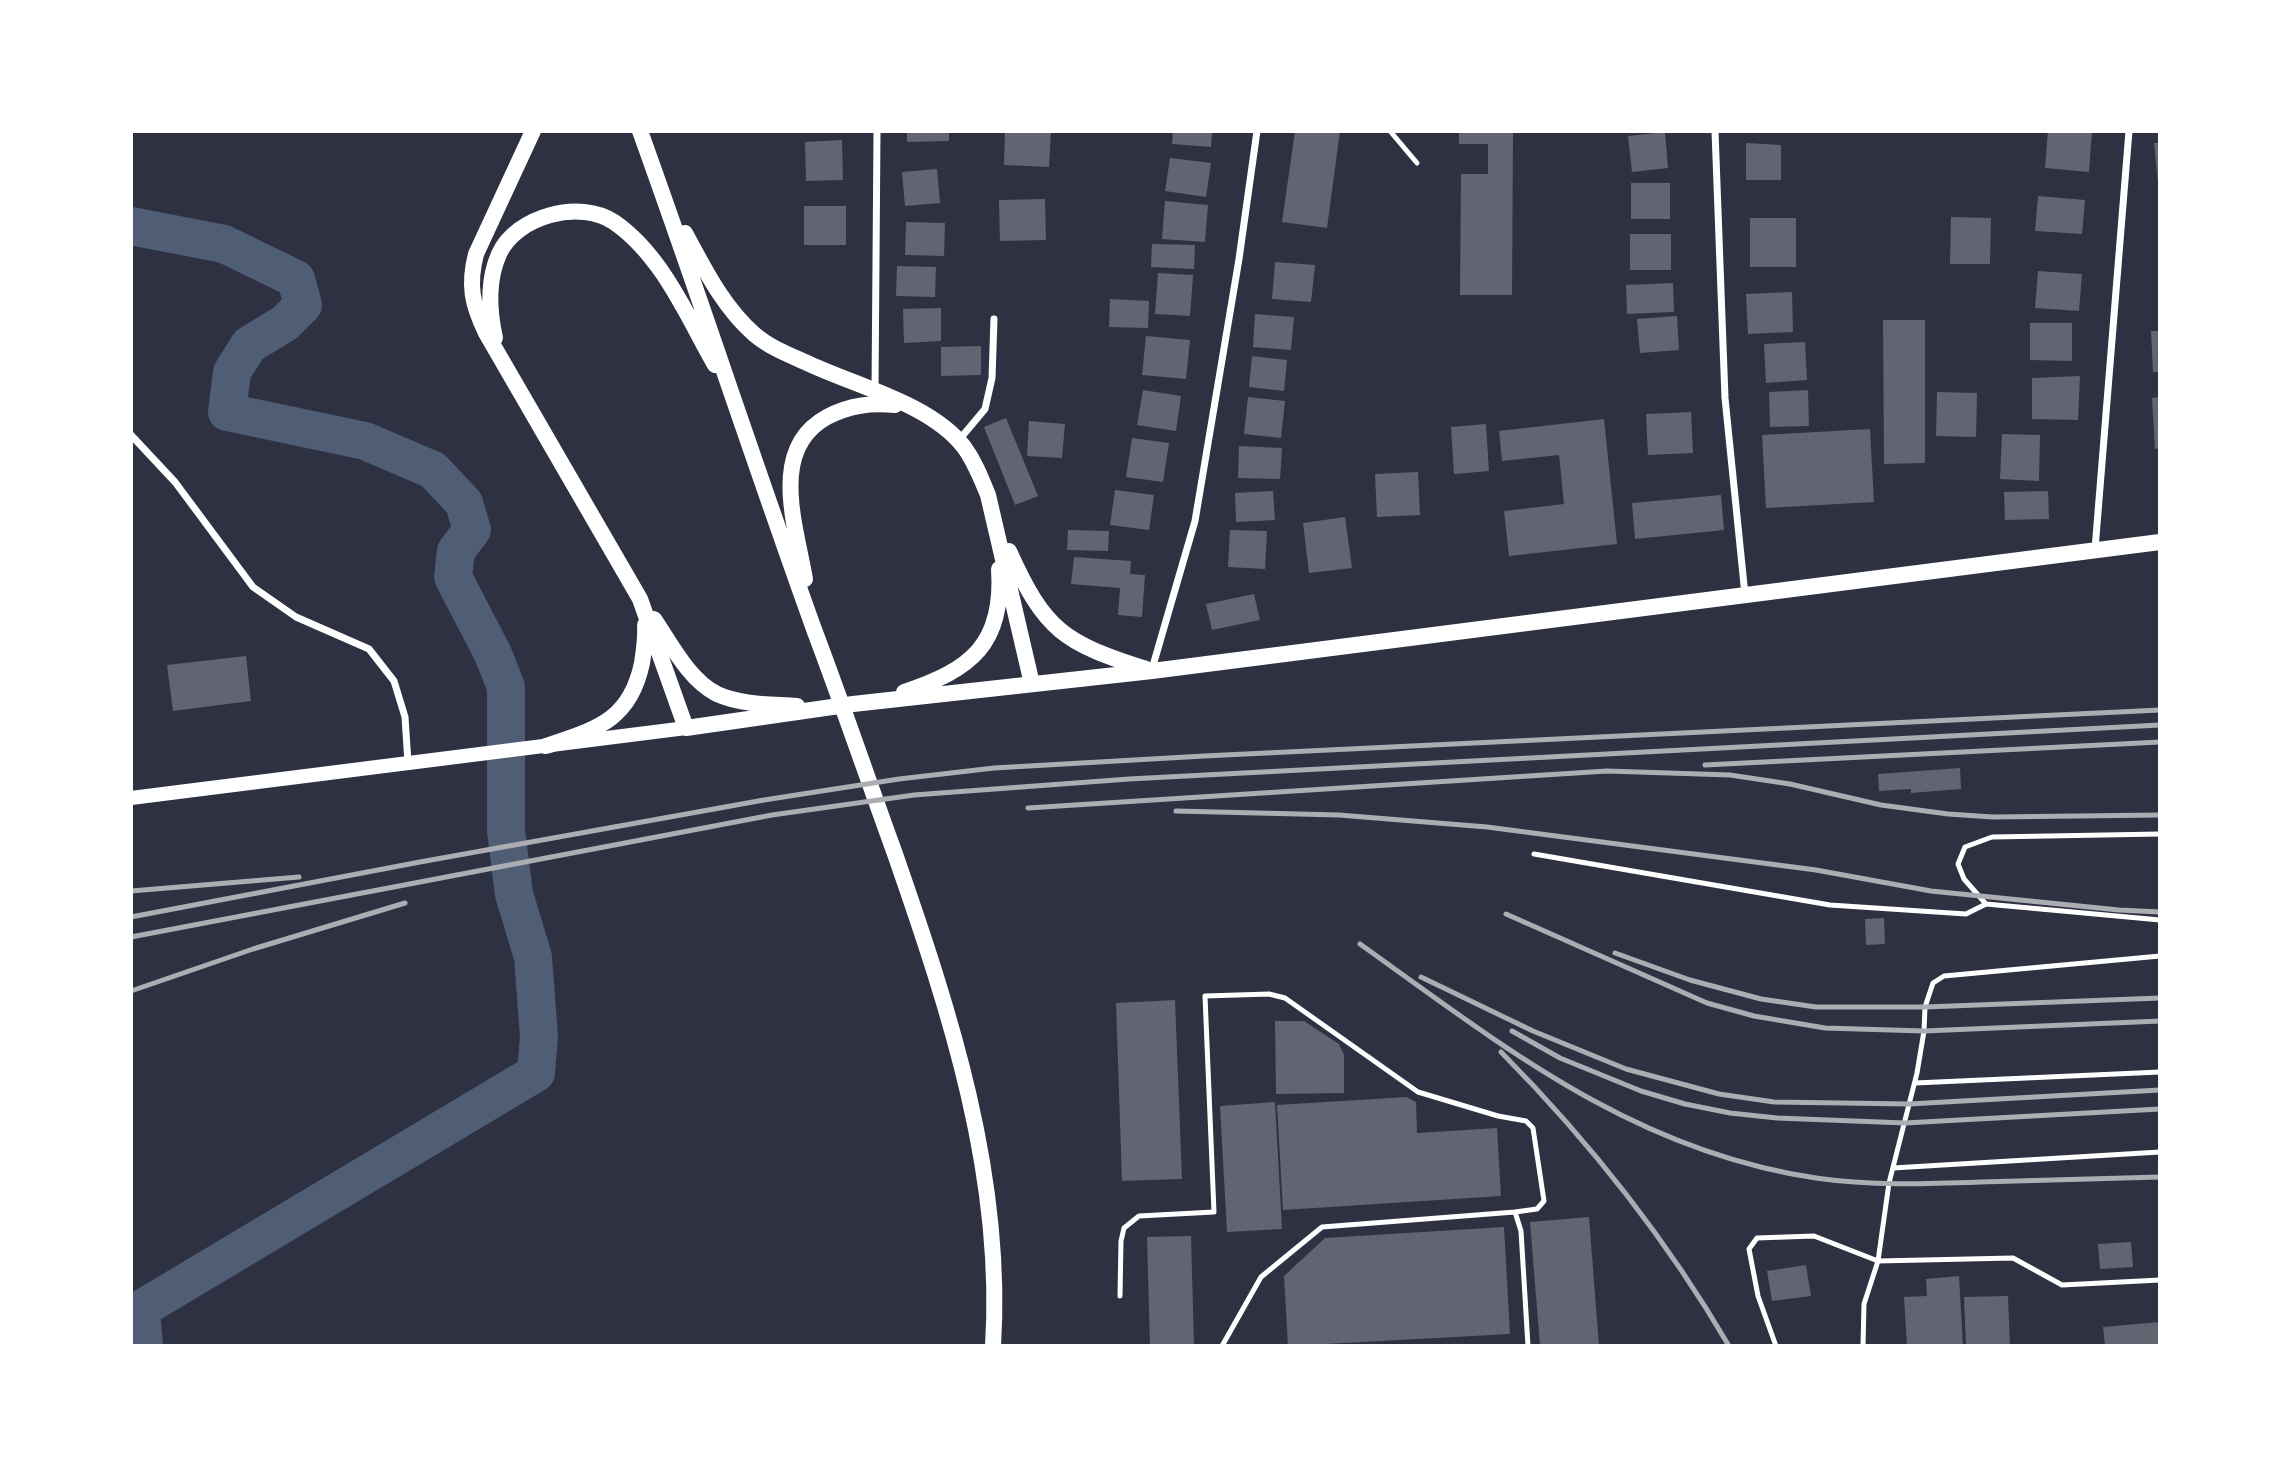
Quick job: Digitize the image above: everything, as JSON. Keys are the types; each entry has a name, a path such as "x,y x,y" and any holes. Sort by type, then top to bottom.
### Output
{"main road":[{"path":"533,131 476,254 471,274 471,290 479,318 640,598 690,671 714,692 729,698 754,703 831,708"},
{"path":"640,131 916,916 958,1050 975,1119 986,1183 993,1252 993,1346"},
{"path":"660,187 702,266 731,310 754,334 774,348 875,398 918,410 947,429 972,458 981,476 995,521 1032,684"},
{"path":"503,360 491,319 490,300 499,253 514,234 535,221 559,213 581,211 613,221 645,251 663,275 734,399"},
{"path":"814,628 792,504 793,457 799,444 818,422 875,398"},
{"path":"995,521 1029,592 1052,625 1085,648 1152,671"},
{"path":"131,798 687,728 831,708 906,691 937,680 963,665 978,652 990,635 998,611 999,577 995,521"},
{"path":"853,704 1152,671 2160,542"},
{"path":"640,598 687,728"},
{"path":"546,746 587,732 613,718 632,694 645,647 645,619 640,598"}],"street":[{"path":"875,398 877,131"},
{"path":"1152,671 1195,521 1239,259 1257,131"},
{"path":"1715,131 1725,398 1745,595"},
{"path":"2095,550 2129,131"},
{"path":"958,440 985,409 992,378 994,319"},
{"path":"131,435 175,482 253,587 296,617 369,649 394,681 405,717 408,764"}],"lane":[{"path":"1391,131 1417,163"},
{"path":"1986,904 1964,880 1958,864 1965,847 1992,837 2160,834"},
{"path":"1534,854 1830,905 1966,914 1986,904 2160,920"},
{"path":"1863,1346 1864,1304 1878,1261 1893,1168 1915,1083 1924,1031 1925,1007 1933,983 1944,976 2160,956"},
{"path":"1120,1296 1121,1241 1124,1228 1139,1216 1214,1212 1205,996 1269,994 1284,998 1418,1092 1498,1116 1526,1121 1533,1128 1544,1201 1536,1209 1322,1227 1261,1278 1222,1346"},
{"path":"1915,1083 2160,1072"},
{"path":"1893,1168 2160,1152"},
{"path":"1515,1212 1521,1231 1528,1346"},
{"path":"1776,1346 1758,1296 1749,1249 1758,1238 1814,1236 1878,1261 2013,1258 2062,1285 2160,1280"}],"building":[{"path":"907,131 949,131 949,141 907,142"},
{"path":"1005,131 1051,131 1049,167 1004,165"},
{"path":"1173,131 1212,131 1211,147 1172,144"},
{"path":"1295,131 1340,131 1327,228 1282,222"},
{"path":"1459,131 1513,131 1512,295 1460,295 1461,174 1488,174 1488,144 1459,144"},
{"path":"2048,131 2092,131 2089,172 2045,168"},
{"path":"1665,132 1668,168 1632,172 1628,136"},
{"path":"842,140 843,180 806,181 805,142"},
{"path":"1746,143 1781,145 1781,180 1746,180"},
{"path":"2154,143 2160,143 2160,183 2158,183"},
{"path":"1170,158 1211,163 1206,197 1165,191"},
{"path":"937,169 940,203 905,206 902,172"},
{"path":"1631,183 1670,183 1670,219 1631,219"},
{"path":"2038,196 2085,200 2082,234 2035,231"},
{"path":"1045,199 1046,240 1000,241 999,200"},
{"path":"1165,201 1208,205 1205,242 1162,239"},
{"path":"804,206 846,206 846,245 804,245"},
{"path":"1951,217 1991,218 1990,264 1950,264"},
{"path":"1750,218 1796,218 1796,267 1750,267"},
{"path":"906,222 945,223 944,256 905,255"},
{"path":"1630,234 1671,234 1671,270 1630,270"},
{"path":"1152,244 1195,245 1194,269 1151,267"},
{"path":"1275,262 1315,265 1311,302 1272,299"},
{"path":"897,266 936,267 935,297 896,296"},
{"path":"2038,271 2082,274 2079,311 2035,308"},
{"path":"1158,273 1193,275 1190,316 1155,314"},
{"path":"1673,283 1674,312 1627,314 1626,285"},
{"path":"1792,292 1793,332 1748,334 1746,294"},
{"path":"1110,299 1149,301 1148,328 1109,327"},
{"path":"941,308 941,341 904,343 903,309"},
{"path":"1255,314 1294,317 1291,350 1253,347"},
{"path":"1677,316 1679,350 1640,353 1637,319"},
{"path":"1883,320 1925,320 1925,463 1884,464"},
{"path":"2030,323 2072,323 2072,361 2030,360"},
{"path":"2151,331 2160,331 2160,372 2153,372"},
{"path":"1146,336 1190,340 1186,379 1142,375"},
{"path":"1805,342 1807,380 1766,383 1764,344"},
{"path":"981,346 981,375 941,376 941,347"},
{"path":"1252,356 1287,360 1284,391 1249,387"},
{"path":"2080,376 2078,420 2032,419 2032,378"},
{"path":"1143,390 1181,396 1176,431 1137,425"},
{"path":"1808,390 1809,426 1770,427 1769,392"},
{"path":"1937,392 1977,393 1976,437 1936,436"},
{"path":"1248,397 1285,401 1281,438 1244,434"},
{"path":"2160,397 2160,448 2155,449 2152,398"},
{"path":"1691,412 1693,453 1648,455 1646,414"},
{"path":"1006,418 1038,496 1015,505 984,427"},
{"path":"1604,419 1617,544 1509,556 1504,511 1564,504 1559,455 1502,461 1499,431"},
{"path":"1029,421 1065,424 1062,458 1027,456"},
{"path":"1486,424 1489,471 1454,474 1451,427"},
{"path":"1870,429 1874,502 1766,508 1762,435"},
{"path":"2002,434 2040,435 2039,481 2000,479"},
{"path":"1132,438 1169,443 1163,482 1126,477"},
{"path":"1239,446 1282,448 1280,479 1238,478"},
{"path":"1418,472 1420,515 1377,517 1375,474"},
{"path":"1115,490 1154,495 1149,530 1110,525"},
{"path":"1273,491 1275,520 1236,522 1235,493"},
{"path":"2048,491 2049,519 2005,520 2004,492"},
{"path":"1721,495 1724,530 1635,539 1632,503"},
{"path":"1345,517 1352,568 1309,573 1303,523"},
{"path":"1068,530 1109,531 1108,551 1067,550"},
{"path":"1230,530 1267,531 1265,569 1228,567"},
{"path":"1074,557 1131,561 1130,574 1145,575 1142,617 1118,615 1120,588 1071,584"},
{"path":"1254,594 1260,620 1212,630 1206,604"},
{"path":"246,656 251,701 173,711 167,665"},
{"path":"1960,768 1961,789 1911,793 1911,789 1879,791 1878,774"},
{"path":"1884,918 1885,944 1866,945 1865,919"},
{"path":"1175,1000 1182,1179 1122,1181 1116,1003"},
{"path":"1275,1021 1304,1021 1339,1044 1344,1055 1344,1093 1276,1094"},
{"path":"1407,1097 1416,1102 1417,1133 1497,1128 1501,1196 1283,1210 1277,1105"},
{"path":"1275,1102 1282,1229 1227,1232 1220,1106"},
{"path":"1589,1217 1599,1346 1540,1346 1530,1222"},
{"path":"1504,1227 1510,1334 1288,1346 1284,1276 1325,1238"},
{"path":"1191,1236 1194,1346 1150,1346 1147,1237"},
{"path":"2131,1242 2133,1267 2100,1269 2098,1244"},
{"path":"1806,1265 1811,1296 1772,1301 1767,1271"},
{"path":"1959,1276 1963,1346 1907,1346 1904,1297 1927,1296 1926,1279"},
{"path":"2008,1296 2010,1346 1966,1346 1964,1297"},
{"path":"2160,1322 2160,1346 2105,1346 2103,1327"}],"waterway":[{"path":"131,226 224,244 296,279 303,305 285,323 249,345 232,372 227,412 365,441 433,470 464,503 472,530 456,551 453,577 493,654 506,687 506,831 514,894 533,957 539,1037 536,1073 141,1309 144,1346"}],"railway":[{"path":"131,917 764,800 899,779 994,768 2160,710"},
{"path":"131,937 772,815 914,795 1129,779 2160,725"},
{"path":"1705,765 2160,742"},
{"path":"1028,808 1607,771 1730,775 1790,784 1881,805 1948,814 1993,817 2160,815"},
{"path":"1176,811 1339,815 1487,827 1816,870 1931,891 2160,912"},
{"path":"131,891 299,877"},
{"path":"131,991 253,949 405,903"},
{"path":"1506,914 1707,1003 1754,1016 1825,1028 1924,1031 2160,1021"},
{"path":"1360,944 1466,1020 1574,1090 1688,1145 1750,1164 1836,1181 1877,1183 2160,1177"},
{"path":"1615,953 1690,980 1761,999 1816,1007 1925,1007 2160,998"},
{"path":"1421,977 1533,1031 1626,1069 1719,1094 1774,1102 1909,1104 2160,1090"},
{"path":"1512,1031 1560,1058 1641,1091 1730,1113 1777,1118 1905,1123 2160,1109"},
{"path":"1501,1052 1595,1155 1624,1192 1679,1268 1729,1346"}]}
